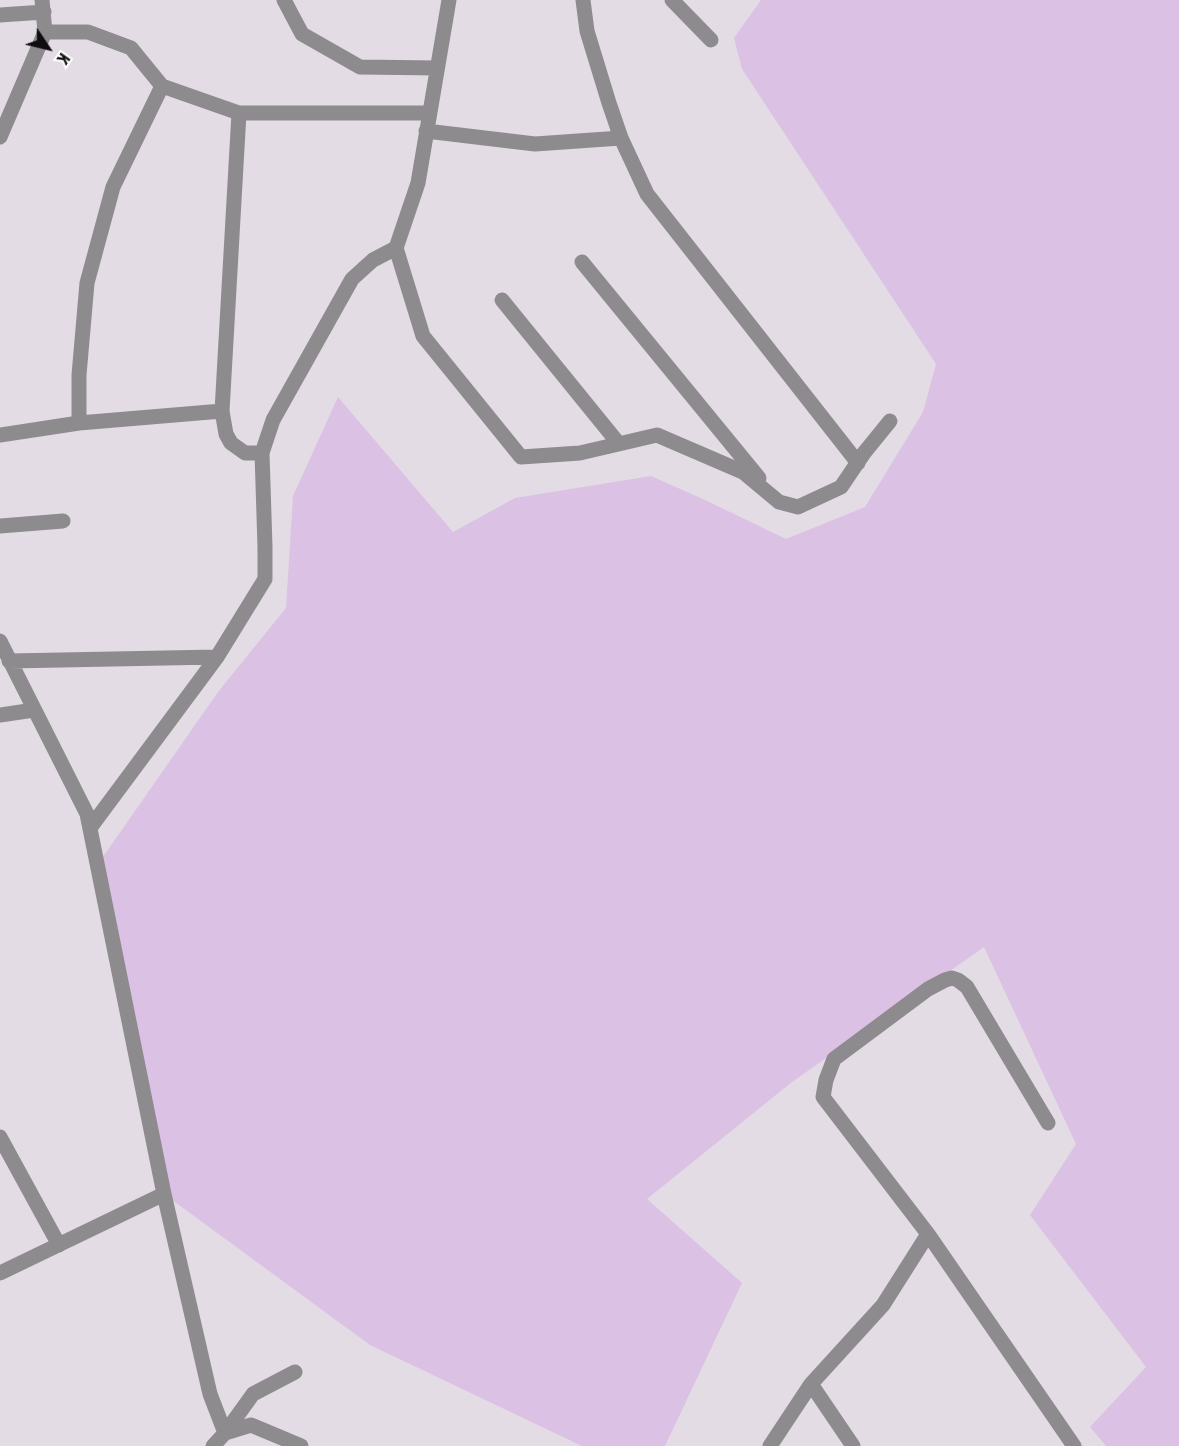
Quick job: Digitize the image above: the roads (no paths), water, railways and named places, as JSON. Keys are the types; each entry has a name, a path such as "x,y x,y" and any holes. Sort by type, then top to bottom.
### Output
{"street":[{"path":"284,0 302,34 360,67 437,68"},
{"path":"449,0 428,113 418,183 396,248 423,336 521,457 580,453 657,435 743,472 779,502 798,507 841,488 890,421"},
{"path":"583,0 587,31 621,138 647,194 858,463"},
{"path":"672,0 711,40"},
{"path":"0,15 43,6 45,32 0,137"},
{"path":"45,32 88,32 131,48 162,86 239,113 428,113"},
{"path":"79,423 79,375 87,283 113,187 162,86"},
{"path":"239,113 222,411 226,434 231,443 245,453 262,453"},
{"path":"426,131 535,144 621,138"},
{"path":"90,828 217,657 265,579 262,453 273,420 352,279 373,260 396,248"},
{"path":"582,262 779,502"},
{"path":"502,300 619,444"},
{"path":"0,435 79,423 222,411"},
{"path":"0,526 63,521"},
{"path":"0,641 87,813 164,1194 210,1394 225,1433"},
{"path":"9,661 217,657"},
{"path":"0,715 34,710"},
{"path":"1048,1123 967,987 952,978 928,989 834,1059 826,1080 823,1097 928,1234 1074,1446"},
{"path":"0,1137 58,1245"},
{"path":"0,1273 164,1194"},
{"path":"770,1446 811,1384 883,1305 928,1234"},
{"path":"213,1446 253,1394 295,1372"},
{"path":"811,1384 852,1446"},
{"path":"225,1433 251,1425 301,1446"}]}
